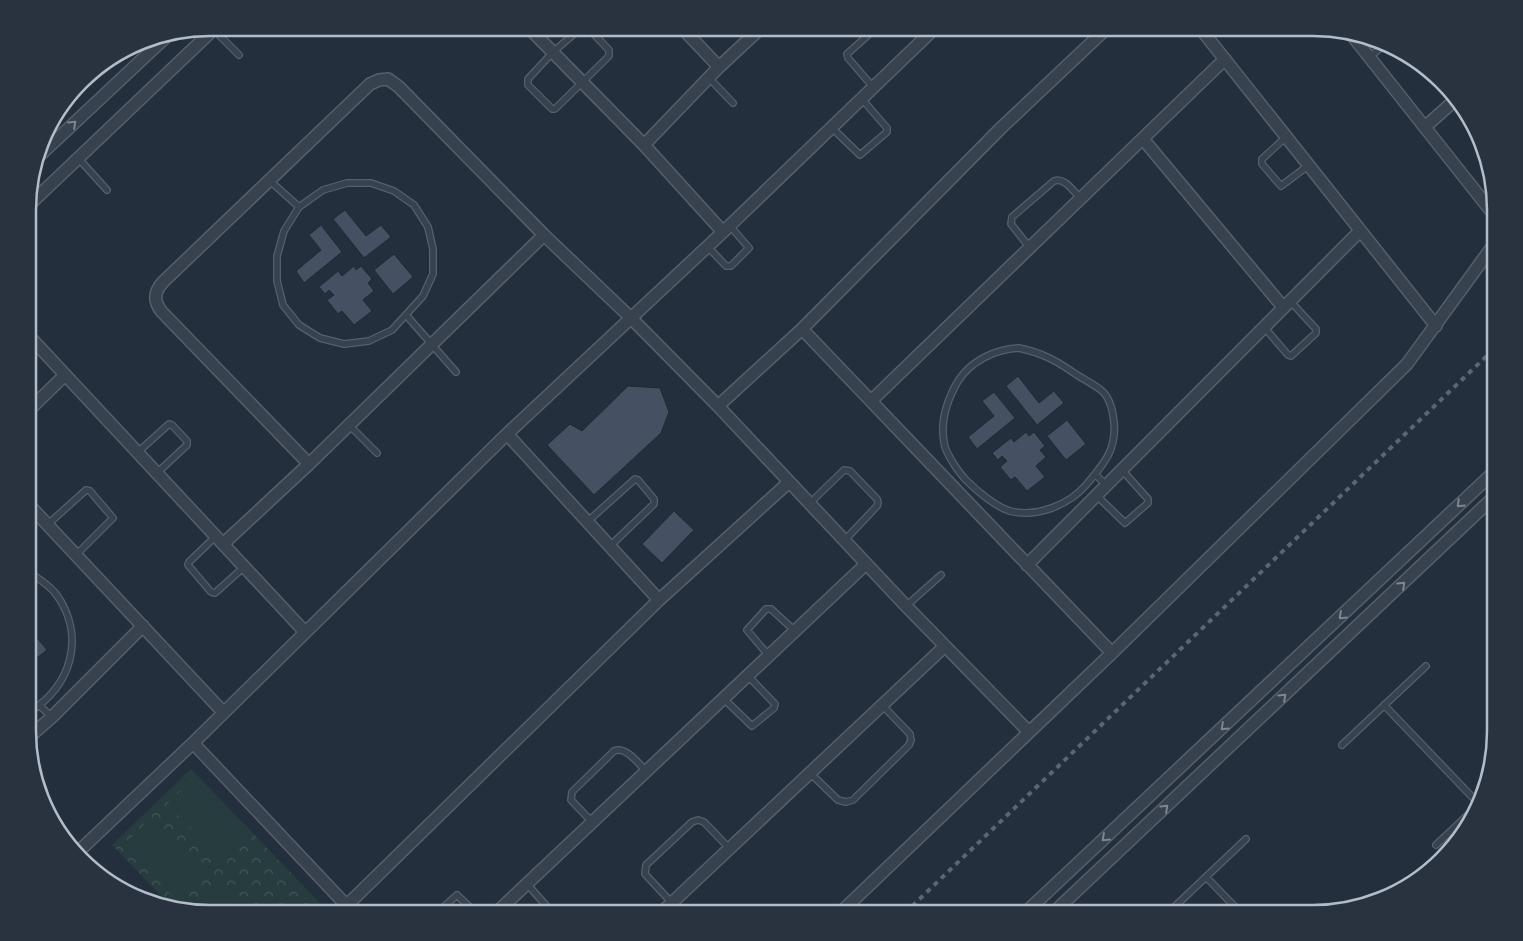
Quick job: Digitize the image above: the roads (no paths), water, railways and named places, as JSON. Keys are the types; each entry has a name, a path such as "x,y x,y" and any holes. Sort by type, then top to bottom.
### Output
{"street":[{"path":"82,848 507,434 632,318 926,36"},
{"path":"718,406 802,329 1001,128 1098,36"},
{"path":"1207,36 1436,326"},
{"path":"37,197 205,37"},
{"path":"538,37 726,228"},
{"path":"690,37 719,67"},
{"path":"644,145 709,77 752,37"},
{"path":"1358,43 1486,205"},
{"path":"48,148 158,44"},
{"path":"871,401 1225,59"},
{"path":"308,464 162,312 157,305 155,297 157,288 163,282 370,84 388,79 544,235 632,318 718,406 788,483 1029,732"},
{"path":"1425,127 1451,104"},
{"path":"1143,139 1287,304"},
{"path":"1027,564 1360,231"},
{"path":"219,540 308,464 544,235"},
{"path":"849,904 1112,653 1407,364 1486,256"},
{"path":"802,329 1112,653"},
{"path":"36,344 305,632"},
{"path":"36,403 65,375"},
{"path":"507,434 659,600"},
{"path":"1034,904 1196,754 1486,479"},
{"path":"348,905 659,600 788,483"},
{"path":"1062,904 1486,504"},
{"path":"36,513 223,712"},
{"path":"506,905 866,564"},
{"path":"36,731 143,626"},
{"path":"672,903 945,646"},
{"path":"193,742 338,905"}],"lane":[{"path":"867,36 847,54 848,58 873,87"},
{"path":"222,37 239,55"},
{"path":"570,37 553,52 527,82 550,108 555,109 609,56 610,53 596,37"},
{"path":"1370,57 1379,49"},
{"path":"709,77 733,103"},
{"path":"831,127 860,155 887,132 887,128 861,98"},
{"path":"1286,137 1262,159 1262,164 1281,186 1308,165"},
{"path":"78,158 108,190"},
{"path":"1030,248 1011,224 1012,216 1054,181 1059,179 1064,181 1081,199"},
{"path":"269,180 299,207"},
{"path":"347,183 371,183 394,191 414,205 428,227 433,249 433,274 423,296 392,330 369,341 344,344 320,338 299,325 284,305 277,281 277,256 284,231 299,207 323,190 347,183"},
{"path":"707,246 728,267 748,250 749,246 726,228"},
{"path":"1264,327 1288,355 1291,356 1316,333 1316,329 1287,304"},
{"path":"406,315 456,372"},
{"path":"1019,348 1038,352 1104,392 1114,417 1114,444 1107,460 1095,474 1079,493 1058,506 1034,512 1010,511 982,495 959,472 944,444 943,420 949,396 962,375 981,358 1004,349 1019,348"},
{"path":"138,453 169,424 172,425 188,443 157,473"},
{"path":"349,425 377,453"},
{"path":"809,504 844,470 850,471 878,502 877,506 844,540"},
{"path":"1096,495 1125,523 1148,503 1148,499 1122,470"},
{"path":"1095,474 1106,485"},
{"path":"587,522 635,480 638,480 654,499 654,504 610,546"},
{"path":"958,493 969,482"},
{"path":"47,525 86,490 90,491 113,518 76,555"},
{"path":"219,540 189,562 188,565 211,592 215,593 244,567"},
{"path":"906,606 941,575"},
{"path":"36,578 55,593 69,617 73,638 70,660 59,685 36,708"},
{"path":"769,656 747,630 766,609 771,609 795,631"},
{"path":"1342,745 1426,666"},
{"path":"723,698 752,726 774,708 775,704 748,676"},
{"path":"810,773 838,800 846,802 853,800 909,745 911,740 910,734 882,705"},
{"path":"1384,705 1473,798"},
{"path":"40,706 52,717"},
{"path":"592,822 571,800 572,792 614,751 619,749 625,751 646,771"},
{"path":"672,903 645,874 646,865 692,822 698,820 704,822 730,849"},
{"path":"1436,845 1461,821"},
{"path":"1177,904 1246,839"},
{"path":"1206,877 1232,904"},
{"path":"527,884 545,905"},
{"path":"446,905 457,895 467,905"}],"railway":[{"path":"914,904 1486,357"}]}
